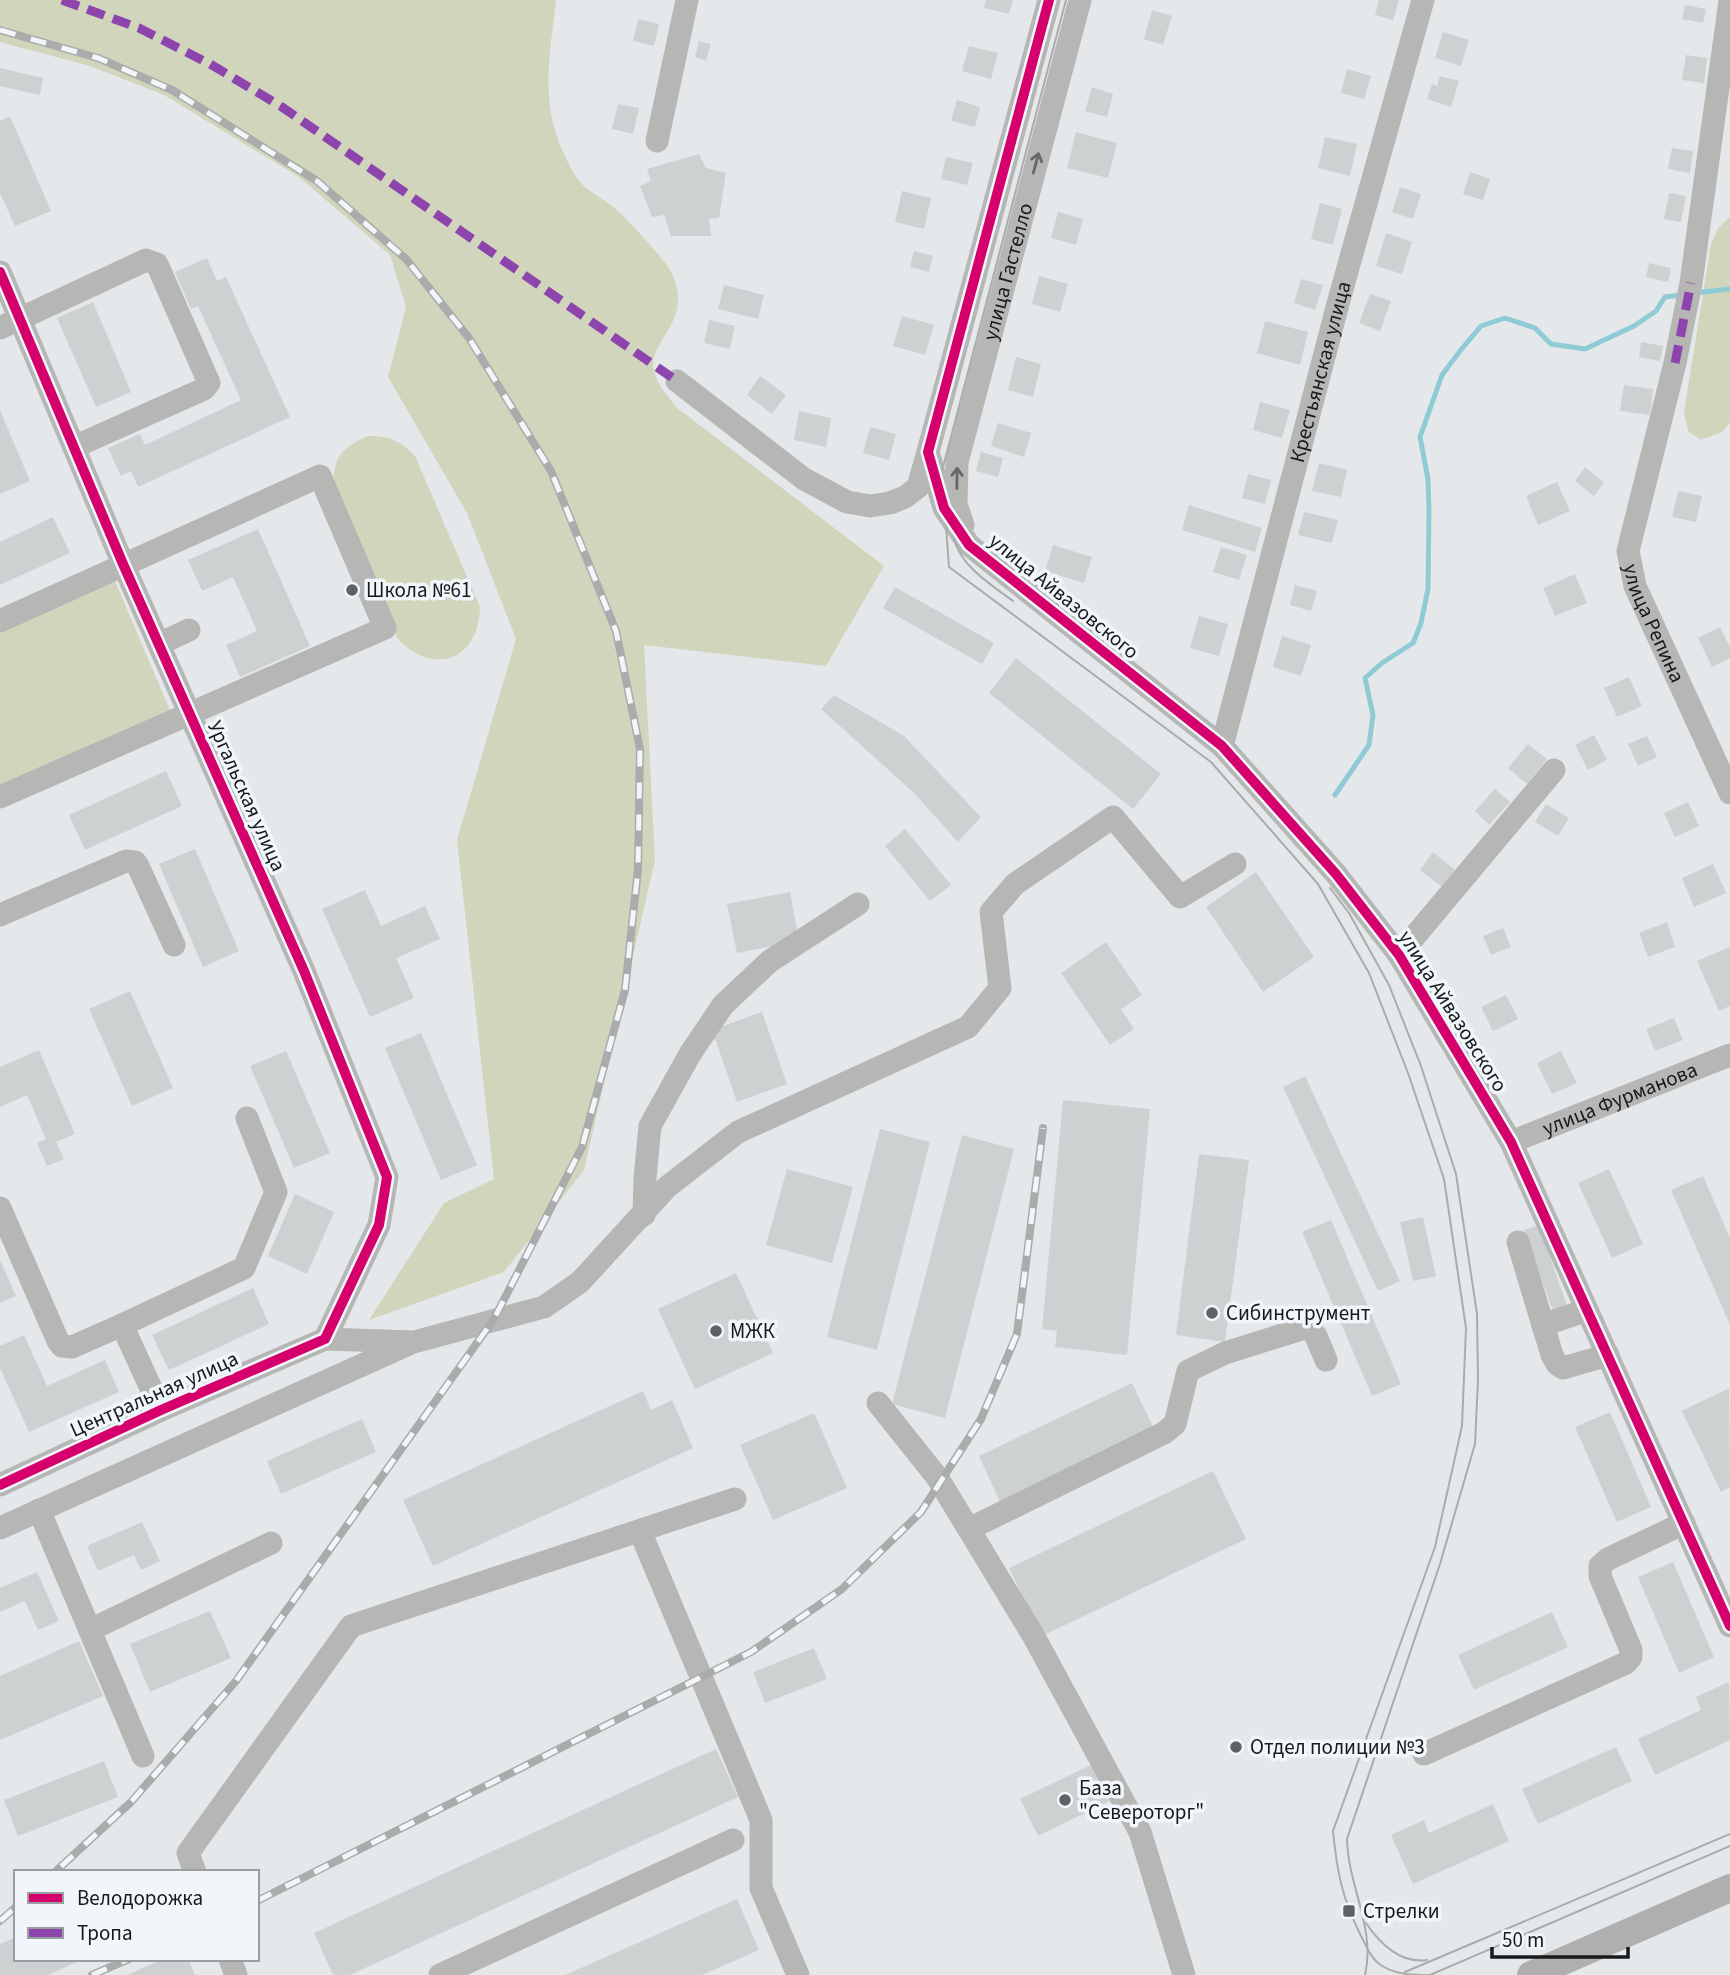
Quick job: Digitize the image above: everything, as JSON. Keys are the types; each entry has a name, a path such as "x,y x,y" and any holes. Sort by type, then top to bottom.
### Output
{"main road":[{"path":"1531,1975 1730,1888"}],"street":[{"path":"657,141 687,0"},
{"path":"677,380 804,479 847,502 870,506 890,503 905,497 918,487 1049,0"},
{"name":"улица Гастелло","path":"969,545 956,504 957,462 1080,0"},
{"name":"Крестьянская улица","path":"1222,746 1339,300 1423,0"},
{"name":"улица Репина","path":"1730,1 1688,294 1675,363 1628,551 1635,586 1730,793"},
{"path":"10,323 150,260 157,264 209,383 204,389 74,447"},
{"name":"Ургальская улица","path":"0,272 10,323 74,447 123,564 304,971 387,1177 379,1225 325,1339"},
{"name":"улица Айвазовского","path":"928,453 944,508 969,545 1222,746 1336,874 1399,955 1511,1142 1730,1626"},
{"path":"0,621 320,476 385,628 0,797"},
{"path":"159,644 188,630"},
{"path":"1399,955 1554,770"},
{"path":"1,1482 7,1525 414,1342 544,1307 580,1282 667,1188 738,1132 968,1027 1000,988 991,912 1015,884 1113,817 1180,897 1235,864"},
{"path":"0,915 131,861 138,866 174,945"},
{"path":"644,1215 650,1126 690,1054 723,1005 771,961 858,904"},
{"name":"улица Фурманова","path":"1511,1142 1730,1055"},
{"path":"1,1211 58,1340 62,1346 72,1347 240,1271 245,1266 276,1192 247,1118"},
{"path":"1518,1242 1557,1364 1563,1368 1608,1355"},
{"path":"1543,1325 1587,1310"},
{"path":"122,1325 161,1410"},
{"path":"969,1529 1164,1433 1175,1424 1188,1371 1213,1359 1308,1327 1326,1360"},
{"path":"325,1339 414,1342"},
{"name":"Центральная улица","path":"1,1482 325,1339"},
{"path":"877,1403 937,1477 969,1529 1033,1635 1140,1832 1184,1975"},
{"path":"194,1870 188,1853 351,1626 735,1499"},
{"path":"39,1510 144,1756"},
{"path":"1424,1754 1626,1663 1631,1657 1631,1650 1600,1576 1600,1566 1608,1559 1684,1523"},
{"path":"640,1531 761,1820 761,1888 798,1975"},
{"path":"90,1630 271,1543"},
{"path":"440,1975 733,1840"}],"green space":[{"path":"0,0 556,0 548,79 557,137 582,184 615,208 631,224 668,267 677,289 678,304 674,317 653,360 655,376 660,386 676,407 884,566 826,666 644,645 655,860 584,1170 504,1272 369,1320 444,1203 494,1179 457,840 516,639 467,513 388,377 406,307 390,255 299,177 164,95 90,66 0,42"},
{"path":"1730,217 1730,423 1722,432 1701,440 1688,431 1684,412 1711,244 1718,228"},
{"path":"369,436 394,440 415,456 480,607 478,625 472,640 452,657 440,660 426,657 412,651 398,639 333,488 335,469 341,454 352,444"},
{"path":"115,581 170,710 0,785 0,633"}],"building":[{"path":"986,0 1013,0 1009,14 984,8"},
{"path":"1379,0 1399,0 1393,20 1375,15"},
{"path":"1685,5 1706,9 1703,23 1682,19"},
{"path":"1152,10 1172,16 1163,45 1144,39"},
{"path":"638,19 659,24 654,46 633,41"},
{"path":"1443,32 1469,40 1461,66 1435,58"},
{"path":"699,41 711,44 706,61 695,57"},
{"path":"969,46 998,53 991,79 962,71"},
{"path":"1686,55 1707,58 1704,83 1682,80"},
{"path":"0,68 43,78 40,95 0,86"},
{"path":"1347,69 1371,76 1364,99 1341,93"},
{"path":"1440,76 1459,81 1451,107 1427,99 1432,84 1437,86"},
{"path":"1092,87 1113,94 1107,117 1085,111"},
{"path":"957,100 980,107 975,127 951,121"},
{"path":"618,104 639,108 633,134 612,129"},
{"path":"10,116 51,211 15,226 0,193 0,121"},
{"path":"1076,132 1117,143 1108,178 1067,168"},
{"path":"1325,137 1357,144 1350,176 1318,168"},
{"path":"1672,148 1693,151 1690,173 1668,169"},
{"path":"699,154 706,168 726,173 719,218 709,219 711,236 671,236 664,215 652,217 640,186 651,181 647,169"},
{"path":"946,157 973,163 967,185 941,179"},
{"path":"1470,172 1490,179 1483,200 1463,194"},
{"path":"1400,187 1421,194 1413,219 1392,212"},
{"path":"902,191 931,198 924,229 895,222"},
{"path":"1669,193 1686,196 1681,222 1664,219"},
{"path":"1320,203 1342,209 1333,245 1311,239"},
{"path":"1058,212 1083,219 1076,245 1051,238"},
{"path":"1386,233 1412,242 1402,274 1376,266"},
{"path":"914,251 933,256 929,272 910,267"},
{"path":"207,258 217,281 226,277 290,417 138,487 131,471 121,476 108,448 140,434 145,445 241,400 198,306 191,309 175,272"},
{"path":"1649,263 1671,268 1668,282 1646,277"},
{"path":"1039,276 1068,284 1060,312 1032,304"},
{"path":"1301,279 1323,285 1315,310 1294,303"},
{"path":"724,285 764,295 758,319 718,309"},
{"path":"1370,294 1391,301 1380,331 1359,323"},
{"path":"93,302 131,392 96,407 57,318"},
{"path":"902,316 934,325 925,355 893,346"},
{"path":"709,320 735,326 730,349 704,343"},
{"path":"1265,321 1308,332 1300,365 1257,353"},
{"path":"1641,342 1663,346 1660,361 1639,357"},
{"path":"1016,357 1041,364 1033,397 1008,390"},
{"path":"760,376 786,395 772,414 747,395"},
{"path":"1624,385 1653,389 1650,415 1620,411"},
{"path":"1260,402 1290,410 1282,438 1253,430"},
{"path":"0,410 30,481 0,494"},
{"path":"799,411 831,418 826,447 794,440"},
{"path":"998,423 1031,433 1024,457 991,446"},
{"path":"870,427 896,434 889,460 863,453"},
{"path":"981,452 1003,458 998,477 976,471"},
{"path":"1319,463 1347,470 1341,497 1312,491"},
{"path":"1585,467 1604,483 1594,496 1575,481"},
{"path":"1248,474 1271,480 1265,504 1242,498"},
{"path":"1557,482 1570,511 1538,525 1526,496"},
{"path":"1678,491 1702,496 1696,522 1672,517"},
{"path":"1189,505 1262,528 1255,552 1182,530"},
{"path":"1304,512 1338,520 1332,543 1298,535"},
{"path":"53,517 70,553 0,585 0,542"},
{"path":"258,529 310,646 240,677 226,645 257,631 233,577 202,591 188,560"},
{"path":"1053,545 1092,557 1084,583 1045,571"},
{"path":"1221,547 1247,555 1239,580 1213,572"},
{"path":"1575,574 1587,603 1555,616 1543,588"},
{"path":"1295,585 1317,591 1311,611 1290,605"},
{"path":"895,587 994,643 982,664 883,608"},
{"path":"1199,616 1228,624 1219,656 1190,648"},
{"path":"1720,627 1730,647 1730,658 1712,667 1698,638"},
{"path":"1282,636 1311,645 1301,676 1273,667"},
{"path":"1016,658 1161,774 1133,809 989,693"},
{"path":"1629,677 1642,706 1617,717 1604,688"},
{"path":"834,695 904,736 981,817 958,842 914,793 821,709"},
{"path":"1594,735 1607,760 1588,770 1575,745"},
{"path":"1647,736 1657,757 1638,766 1628,744"},
{"path":"1528,744 1547,759 1527,784 1508,768"},
{"path":"166,771 182,806 85,850 69,815"},
{"path":"1495,789 1510,802 1489,825 1475,811"},
{"path":"1688,802 1699,826 1675,837 1664,813"},
{"path":"1546,804 1569,818 1558,836 1535,822"},
{"path":"905,829 951,885 930,901 885,846"},
{"path":"195,849 239,951 203,967 159,864"},
{"path":"1433,852 1455,870 1442,887 1420,870"},
{"path":"1713,864 1726,893 1694,907 1682,878"},
{"path":"1256,872 1314,957 1263,992 1206,907"},
{"path":"365,890 381,926 425,906 440,939 396,958 414,998 370,1017 322,909"},
{"path":"790,892 799,941 737,953 727,904"},
{"path":"1667,922 1675,947 1648,957 1639,933"},
{"path":"1503,928 1511,947 1491,955 1483,936"},
{"path":"1106,942 1142,995 1121,1009 1134,1029 1110,1045 1061,973"},
{"path":"1730,947 1730,1006 1719,1011 1697,961"},
{"path":"130,991 173,1088 132,1106 89,1009"},
{"path":"1506,995 1518,1019 1493,1031 1481,1007"},
{"path":"762,1012 787,1084 737,1102 712,1030"},
{"path":"1674,1018 1683,1040 1655,1051 1646,1029"},
{"path":"421,1033 477,1165 441,1180 385,1048"},
{"path":"39,1050 75,1134 56,1142 64,1159 47,1166 37,1143 46,1139 27,1095 0,1107 0,1067"},
{"path":"286,1051 330,1153 294,1168 250,1066"},
{"path":"1561,1051 1577,1083 1552,1094 1537,1063"},
{"path":"1305,1076 1400,1281 1378,1291 1283,1087"},
{"path":"1063,1100 1150,1109 1127,1355 1055,1347 1057,1331 1042,1329"},
{"path":"880,1129 930,1142 877,1350 827,1337"},
{"path":"962,1135 1014,1149 945,1418 892,1404"},
{"path":"1199,1154 1249,1160 1225,1342 1176,1335"},
{"path":"787,1169 853,1187 832,1263 766,1245"},
{"path":"1609,1169 1643,1244 1612,1258 1578,1183"},
{"path":"1703,1176 1730,1238 1730,1325 1671,1190"},
{"path":"295,1194 334,1212 307,1274 268,1256"},
{"path":"1423,1217 1436,1276 1413,1281 1400,1222"},
{"path":"1331,1220 1401,1384 1372,1396 1302,1232"},
{"path":"1539,1225 1567,1306 1553,1311 1524,1230"},
{"path":"0,1260 16,1296 0,1303"},
{"name":"МЖК","path":"736,1273 773,1353 695,1389 658,1309"},
{"path":"253,1288 269,1324 169,1370 152,1335"},
{"path":"24,1335 47,1386 105,1360 119,1392 29,1432 0,1368 0,1346"},
{"path":"1132,1383 1155,1431 1001,1504 979,1456"},
{"path":"1729,1388 1730,1487 1721,1492 1682,1411"},
{"path":"643,1391 651,1410 672,1400 693,1448 433,1566 403,1500"},
{"path":"1610,1412 1651,1507 1617,1522 1575,1427"},
{"path":"814,1413 847,1488 773,1520 740,1445"},
{"path":"362,1419 376,1452 281,1494 267,1461"},
{"path":"1213,1471 1246,1539 1042,1636 1009,1568"},
{"path":"142,1522 160,1561 141,1570 134,1555 98,1571 87,1546"},
{"path":"1673,1562 1714,1657 1679,1673 1638,1577"},
{"path":"37,1572 59,1621 38,1630 25,1601 0,1612 0,1588"},
{"path":"210,1611 231,1658 150,1692 130,1644"},
{"path":"1552,1612 1568,1647 1474,1690 1458,1655"},
{"path":"79,1641 103,1696 0,1740 0,1676"},
{"path":"814,1648 827,1679 765,1703 753,1672"},
{"path":"1729,1682 1730,1740 1655,1775 1638,1739 1701,1710 1696,1697"},
{"path":"1616,1747 1632,1781 1538,1824 1522,1789"},
{"path":"716,1749 738,1797 350,1975 333,1975 314,1933"},
{"path":"104,1761 118,1797 18,1836 4,1800"},
{"name":"База \"Североторг\"","path":"1093,1764 1110,1801 1038,1836 1020,1799"},
{"path":"1493,1804 1509,1841 1413,1884 1391,1835 1424,1820 1429,1833"},
{"path":"737,1899 759,1950 702,1975 565,1975"},
{"path":"14,1938 14,1961 80,1961 48,1975 0,1975 0,1944"},
{"path":"158,1961 189,1961 195,1975 127,1975"}],"waterway":[{"path":"1695,293 1730,289"},
{"path":"1335,795 1369,745 1373,715 1365,678 1382,663 1413,643 1421,623 1428,589 1429,510 1428,479 1420,437 1442,375 1481,326 1505,318 1535,328 1551,344 1585,349 1634,326 1656,311 1665,297 1682,295"}],"tram line":[{"path":"1066,0 942,471 949,567 1211,762 1318,884 1369,973 1408,1073 1444,1179 1466,1328 1462,1426 1435,1547 1333,1831 1345,1897 1370,1954 1390,1970 1430,1975"},
{"path":"953,531 955,542 967,563 984,580 1013,601"},
{"path":"1330,888 1349,913 1389,985 1421,1066 1456,1174 1477,1314 1475,1444 1440,1564 1347,1839 1367,1941 1365,1975"},
{"path":"1405,1972 1730,1834"},
{"path":"1430,1975 1730,1846"},
{"path":"1366,1923 1385,1945 1400,1956 1427,1960"}],"railway":[{"path":"0,30 98,58 172,90 317,181 406,259 469,338 551,471 616,631 640,749 638,869 625,990 582,1147 494,1319 236,1681 131,1802 57,1870"},
{"path":"259,1900 751,1652 842,1589 921,1512 981,1419 1017,1334 1043,1128"},
{"path":"0,1921 14,1909"},
{"path":"92,1975 124,1961"}],"marked path":[{"path":"62,0 139,28 210,64 282,107 677,381"},
{"path":"1675,363 1691,283"}],"cycle path":[{"path":"1049,0 928,452 944,508 969,545 1222,746 1336,874 1399,955 1511,1142 1730,1626"},
{"path":"0,272 123,564 304,971 387,1177 379,1225 325,1339 161,1410 0,1485"}],"place":[{"name":"Школа №61","path":"352,590"},
{"name":"Сибинструмент","path":"1212,1313"},
{"name":"МЖК","path":"716,1331"},
{"name":"Отдел полиции №3","path":"1236,1747"},
{"name":"База \"Североторг\"","path":"1065,1800"},
{"name":"Стрелки","path":"1349,1911"}]}
